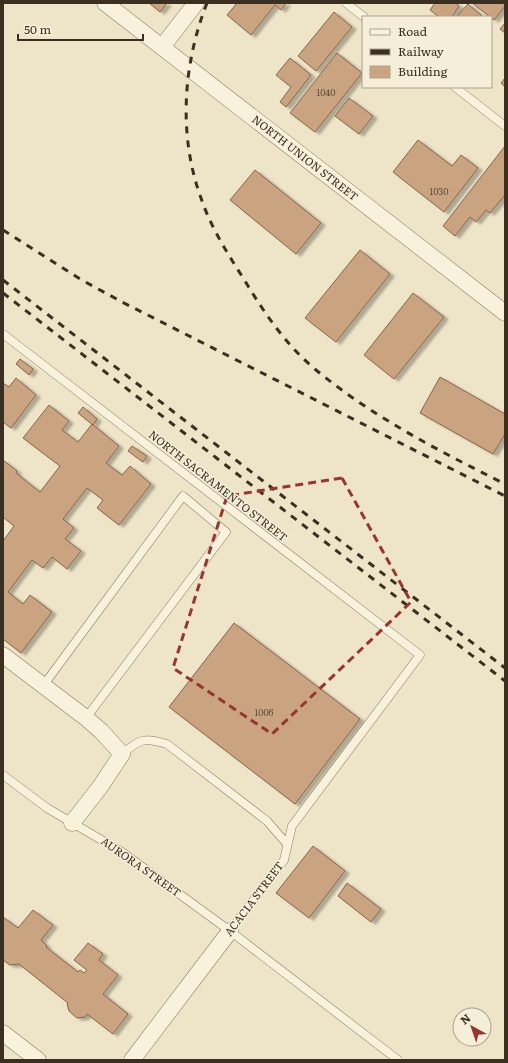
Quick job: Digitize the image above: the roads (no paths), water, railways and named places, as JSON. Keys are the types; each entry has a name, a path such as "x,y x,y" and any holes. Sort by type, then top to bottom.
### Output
{"street":[{"name":"NORTH UNION STREET","path":"105,3 505,313"},
{"path":"162,47 196,3"},
{"path":"3,656 86,718 101,731 122,754 100,787 72,823"},
{"name":"ACACIA STREET","path":"132,1060 230,931"},
{"path":"3,1033 38,1060"}],"lane":[{"path":"346,3 363,16"},
{"path":"456,88 505,126"},
{"name":"NORTH SACRAMENTO STREET","path":"3,334 420,655"},
{"path":"43,686 183,496 226,532 86,718"},
{"name":"ACACIA STREET","path":"230,931 284,860 292,826 420,655"},
{"path":"122,754 135,743 148,739 167,744 267,821 287,844"},
{"name":"AURORA STREET","path":"3,775 47,808 122,852 230,931 398,1060"}],"railway":[{"path":"207,3 199,26 188,75 186,125 189,150 201,198 220,241 232,261 260,305 286,340 316,370 360,403 383,418 431,446 505,484"},
{"path":"3,230 80,279 122,302 505,496"},
{"path":"3,280 505,668"},
{"path":"3,293 505,681"}]}
